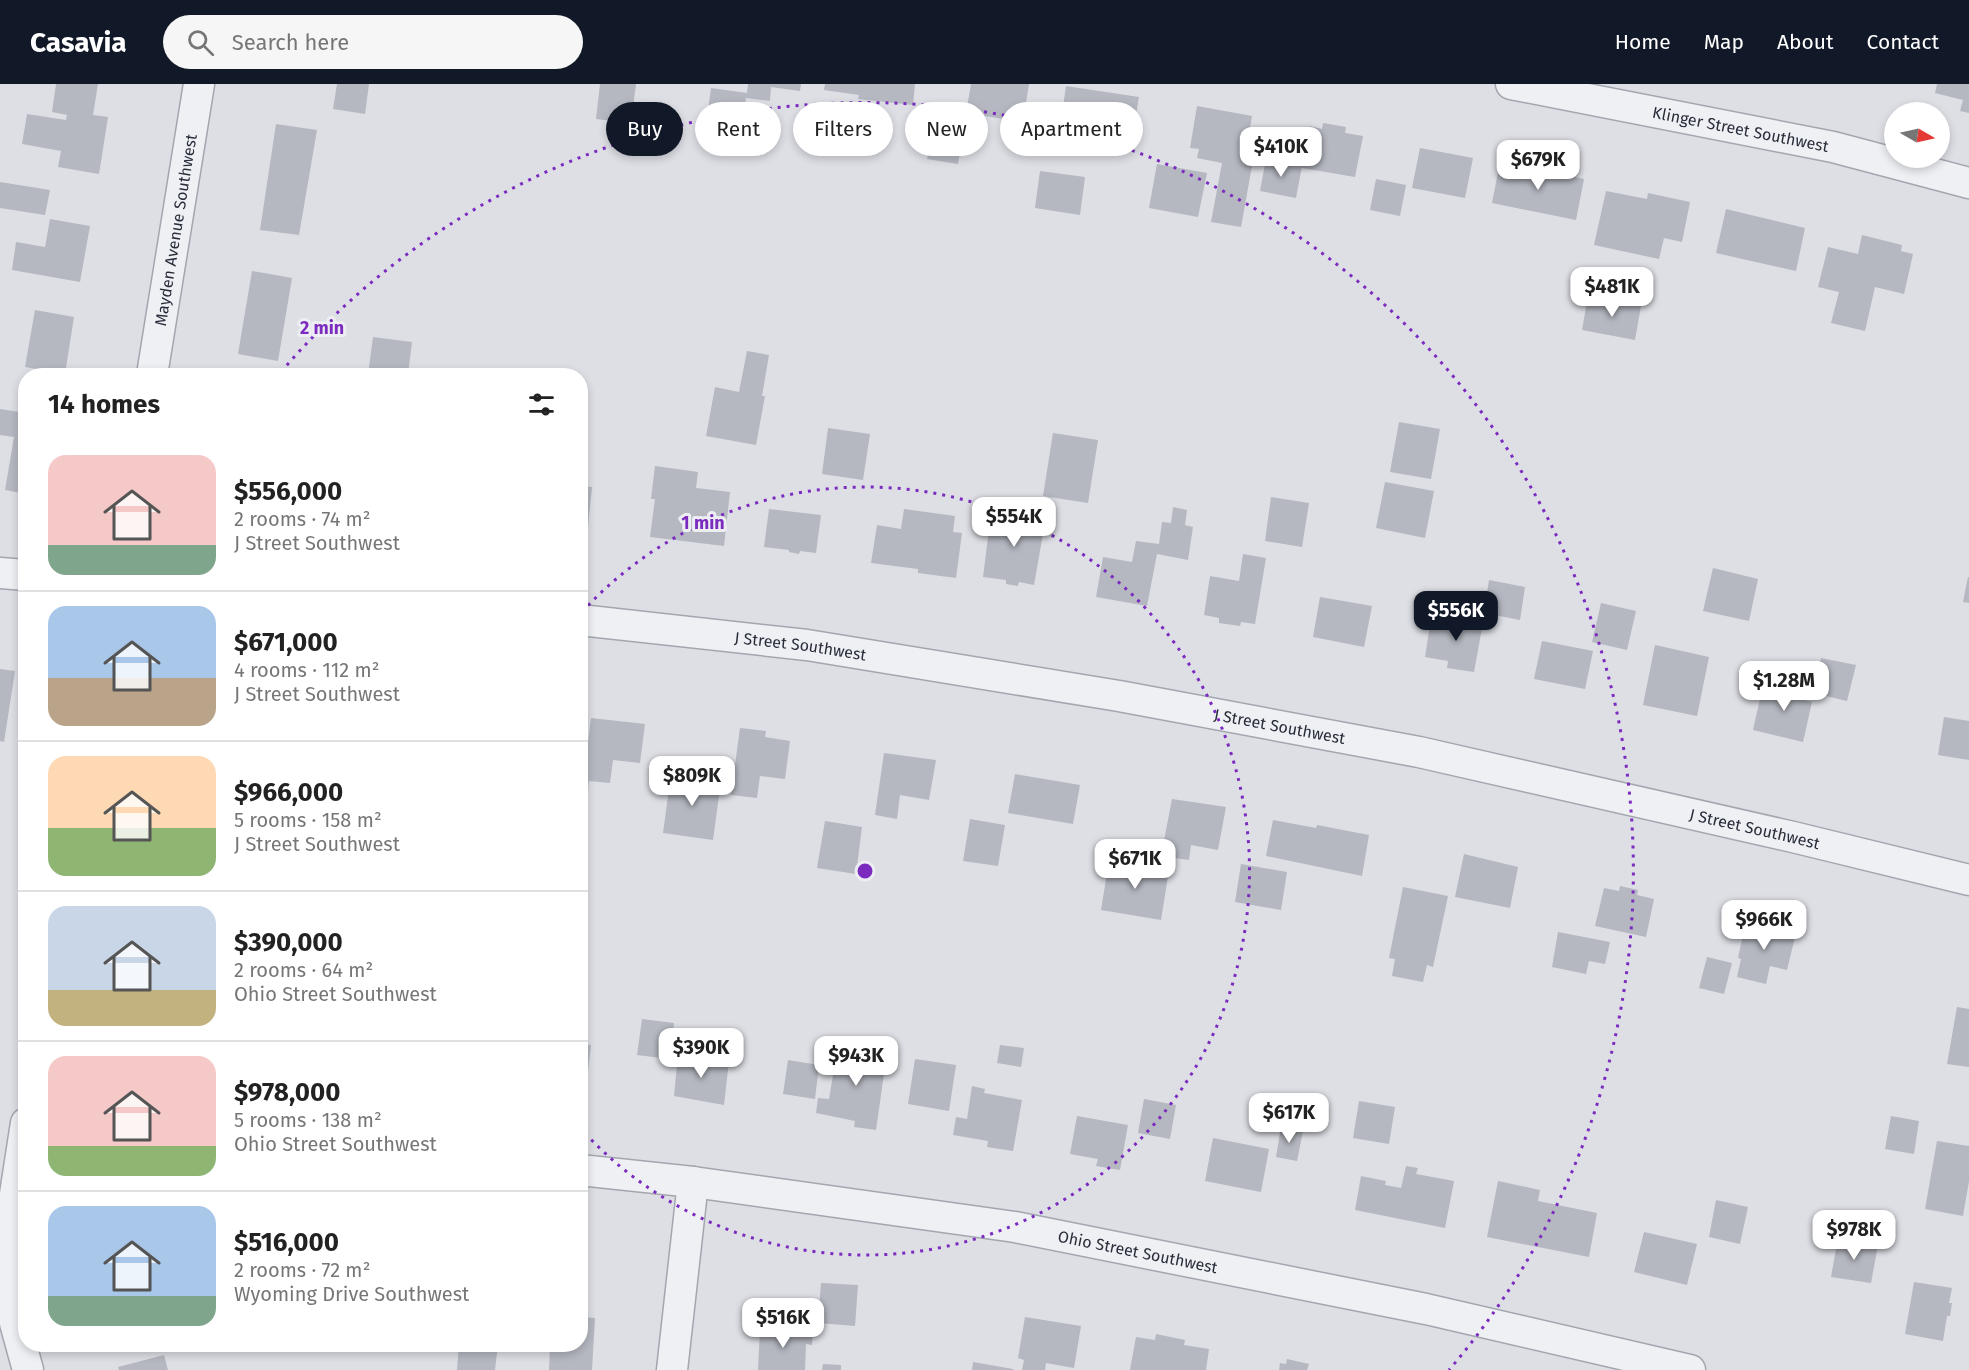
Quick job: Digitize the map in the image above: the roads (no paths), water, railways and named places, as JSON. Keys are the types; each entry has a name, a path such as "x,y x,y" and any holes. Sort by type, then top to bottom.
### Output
{"street":[{"name":"Mayden Avenue Southwest","path":"153,368 199,84"},
{"name":"Klinger Street Southwest","path":"1511,84 1833,147 1969,183"},
{"path":"0,573 18,574"},
{"name":"J Street Southwest","path":"588,621 818,647 1119,696 1396,747 1793,837 1969,880"},
{"path":"0,1124 18,1125"},
{"name":"Ohio Street Southwest","path":"588,1171 693,1182 1015,1227 1426,1309 1690,1370"},
{"path":"18,1173 7,1246 18,1334"},
{"path":"672,1370 693,1182"},
{"path":"23,1352 28,1370"}]}
